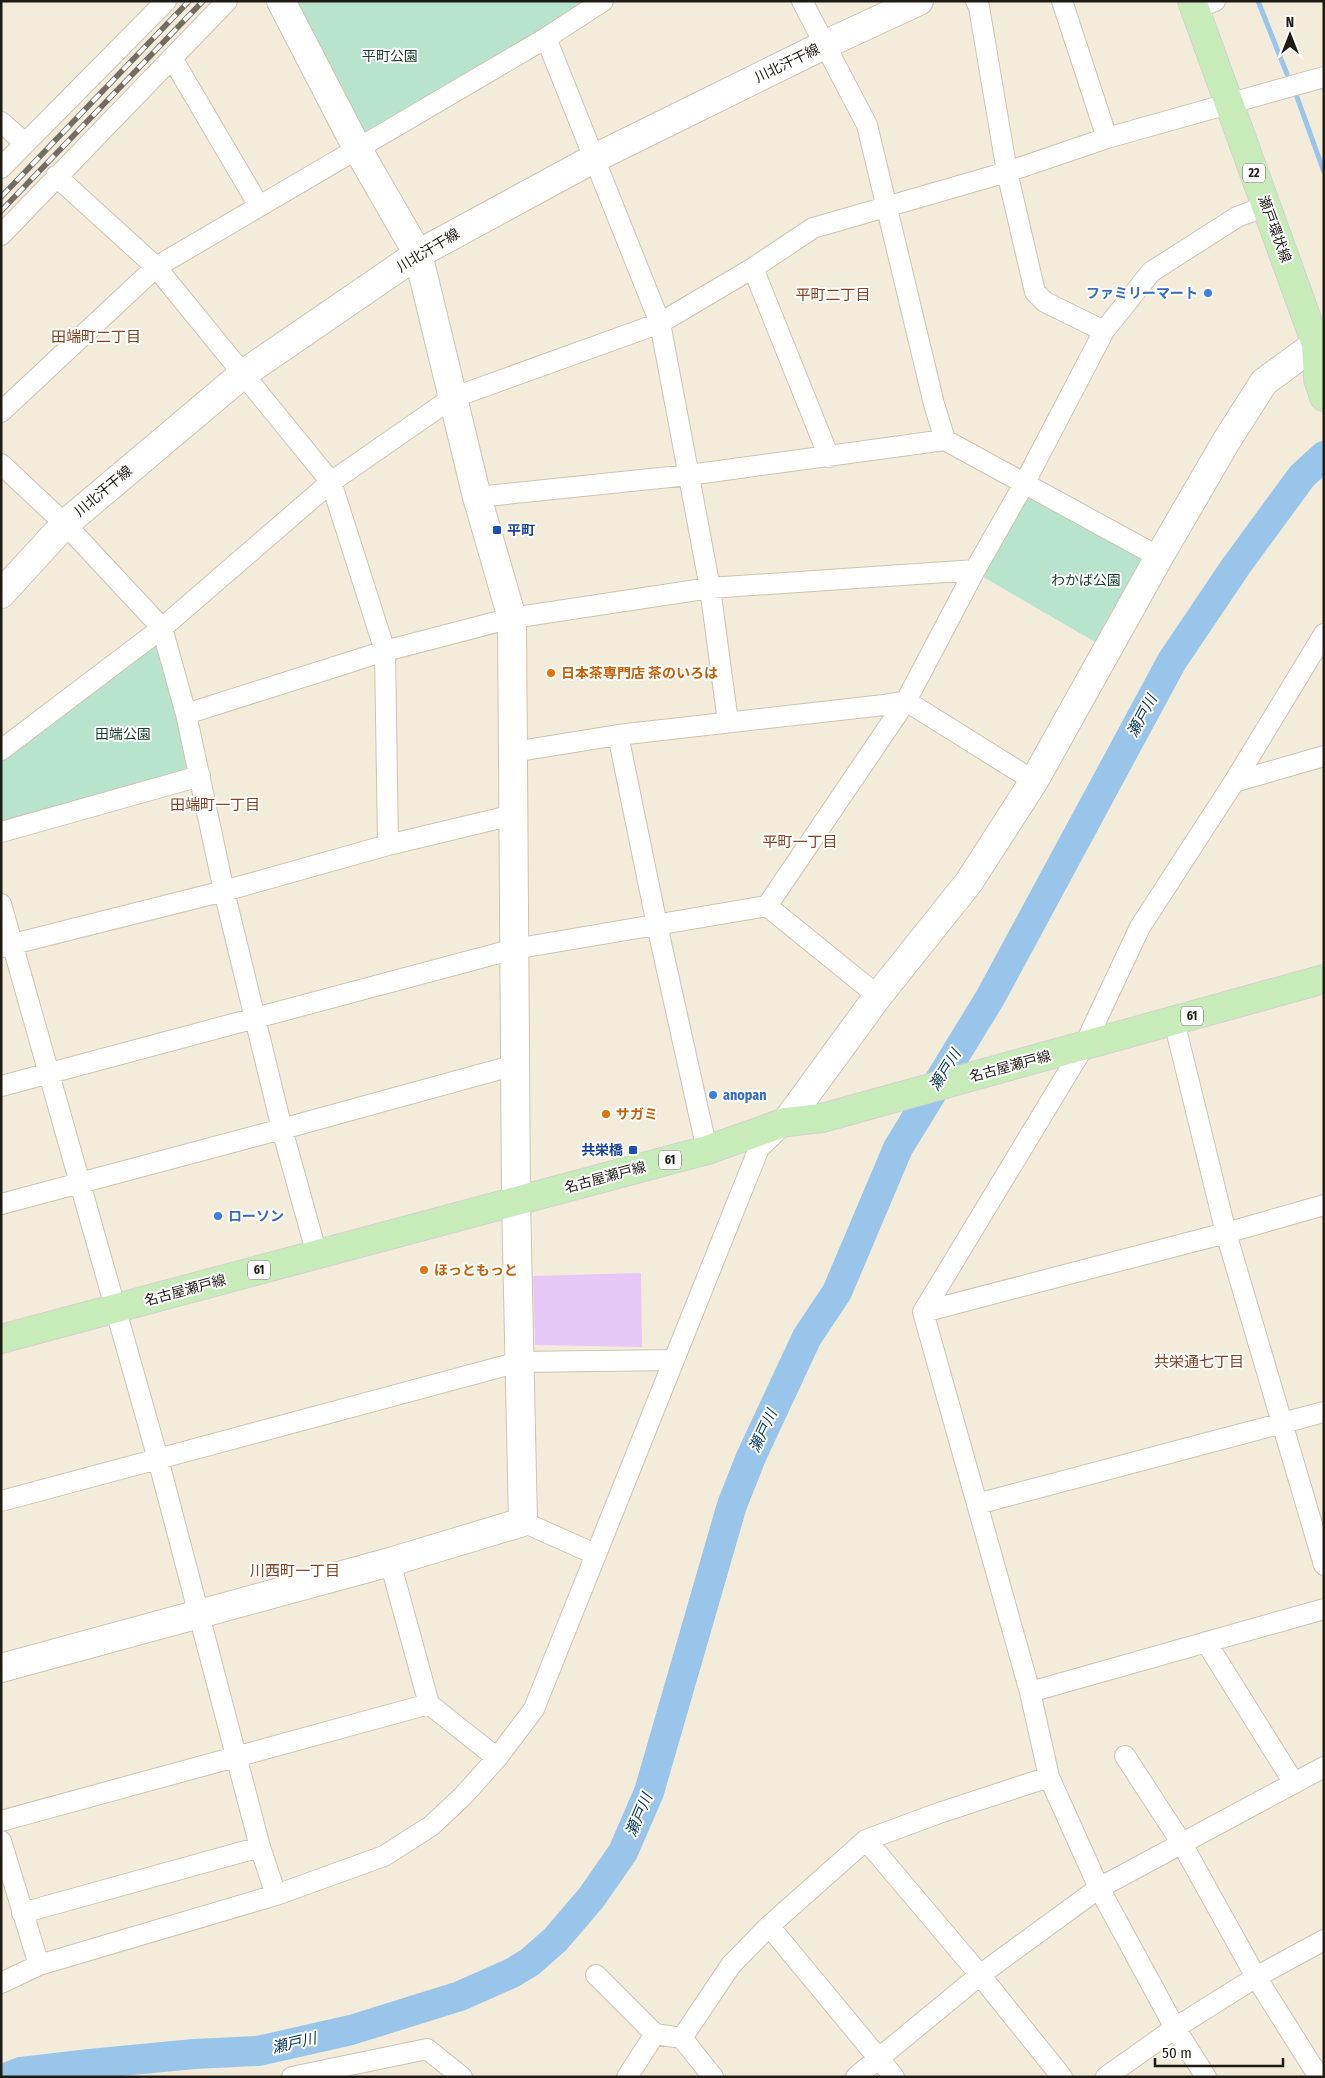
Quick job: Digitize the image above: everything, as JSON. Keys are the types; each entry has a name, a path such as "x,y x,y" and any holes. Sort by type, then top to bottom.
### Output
{"main road":[{"name":"瀬戸環状線","path":"1201,4 1229,105 1266,206 1321,345 1318,380 1324,397"},
{"name":"名古屋瀬戸線","path":"1,1340 707,1150 786,1122 822,1118 1324,979"}],"street":[{"path":"1,168 166,1"},
{"path":"1,235 227,1"},
{"path":"280,1 357,148 418,254 477,497 512,618 516,1200 523,1522"},
{"path":"802,1 867,125 888,206 934,404 945,440"},
{"name":"川北汗干線","path":"1,594 65,524 243,374 418,254 593,159 824,45 919,1"},
{"path":"976,1 980,7 1007,172 1035,292 1045,302 1104,331"},
{"path":"1062,1 1107,138"},
{"path":"1,412 156,267 546,38 601,2"},
{"path":"546,38 660,323 710,588 728,722"},
{"path":"172,58 259,206"},
{"path":"1,750 162,628 331,482 452,398 660,323 753,268 813,228 1007,172 1107,138 1324,77"},
{"path":"1,122 25,142"},
{"path":"56,176 156,267 331,482 385,651 388,845"},
{"path":"1,1086 514,949 767,906 906,701 975,570 1024,484 1104,331 1151,272 1237,217 1266,206"},
{"path":"753,268 829,457"},
{"path":"1,1983 38,1966 276,1895 384,1856 431,1826 463,1796 497,1758 534,1709 760,1148 786,1122 878,996 969,882 1034,781 1159,557 1227,440 1264,382 1321,345"},
{"path":"477,497 689,475 945,440 1159,557"},
{"path":"1,464 65,524 162,628 186,714 224,891 282,1129 317,1255"},
{"path":"186,714 385,651 512,618 710,588 975,570"},
{"path":"1206,2077 1175,2028 1099,1888 1049,1777 1030,1692 923,1312 1140,927 1234,782 1324,634"},
{"path":"513,752 618,734 906,701 1034,781"},
{"path":"618,734 657,925 707,1150"},
{"path":"1234,782 1324,756"},
{"path":"1,832 200,776"},
{"path":"7,946 224,891 388,845 513,815"},
{"path":"1,904 7,946 50,1072 114,1309 158,1459 260,1846 276,1895"},
{"path":"767,906 878,996"},
{"path":"1174,1021 1226,1233 1324,1565"},
{"path":"1,1204 515,1065"},
{"path":"923,1312 1226,1233 1324,1205"},
{"path":"1,1501 519,1362 673,1360"},
{"path":"977,1504 1324,1412"},
{"path":"1,1668 390,1562 523,1522 595,1554"},
{"path":"390,1562 429,1704 497,1758"},
{"path":"1030,1692 1324,1609"},
{"path":"1206,1642 1294,1783"},
{"path":"1,1821 236,1755 429,1704"},
{"path":"1125,1756 1181,1842 1256,1977 1319,2077"},
{"path":"856,2077 980,1975 1099,1888 1181,1842 1324,1767"},
{"path":"682,2038 731,1966 770,1926 866,1840 939,1813 1049,1777"},
{"path":"866,1840 980,1975 1062,2077"},
{"path":"1,1841 38,1966"},
{"path":"22,1913 260,1846"},
{"path":"770,1926 894,2077"},
{"path":"1106,2077 1175,2028 1256,1977 1324,1940"},
{"path":"596,1974 655,2034 682,2038 714,2077"},
{"path":"627,2077 655,2034"},
{"path":"292,2077 428,2049 462,2077"}],"green space":[{"name":"平町公園","path":"295,1 592,1 366,135"},
{"name":"わかば公園","path":"1027,490 1153,560 1107,649 980,575"},
{"name":"田端公園","path":"158,637 190,772 1,823 1,758"}],"building":[{"path":"641,1273 642,1347 535,1345 533,1276"}],"waterway":[{"path":"1258,1 1287,74"},
{"path":"1297,97 1324,172"},
{"name":"瀬戸川","path":"8,2077 21,2072 90,2064 194,2054 258,2051 351,2030 460,1996 512,1973 530,1962 555,1940 591,1898 623,1852 649,1792 732,1505 751,1457 807,1337 837,1292 898,1148 990,998 1172,661 1236,566 1302,476 1324,456"}],"railway":[{"path":"1,197 189,1"},
{"path":"1,211 203,1"}],"place":[{"name":"ファミリーマート","path":"1208,293"},
{"name":"平町","path":"497,530"},
{"name":"日本茶専門店 茶のいろは","path":"551,673"},
{"name":"anopan","path":"713,1095"},
{"name":"サガミ","path":"606,1114"},
{"name":"共栄橋","path":"633,1150"},
{"name":"ローソン","path":"218,1216"},
{"name":"ほっともっと","path":"424,1270"}],"district":[{"name":"平町二丁目","path":"833,295"},
{"name":"田端町二丁目","path":"96,337"},
{"name":"田端町一丁目","path":"215,805"},
{"name":"平町一丁目","path":"800,842"},
{"name":"共栄通七丁目","path":"1199,1362"},
{"name":"川西町一丁目","path":"295,1571"}]}
